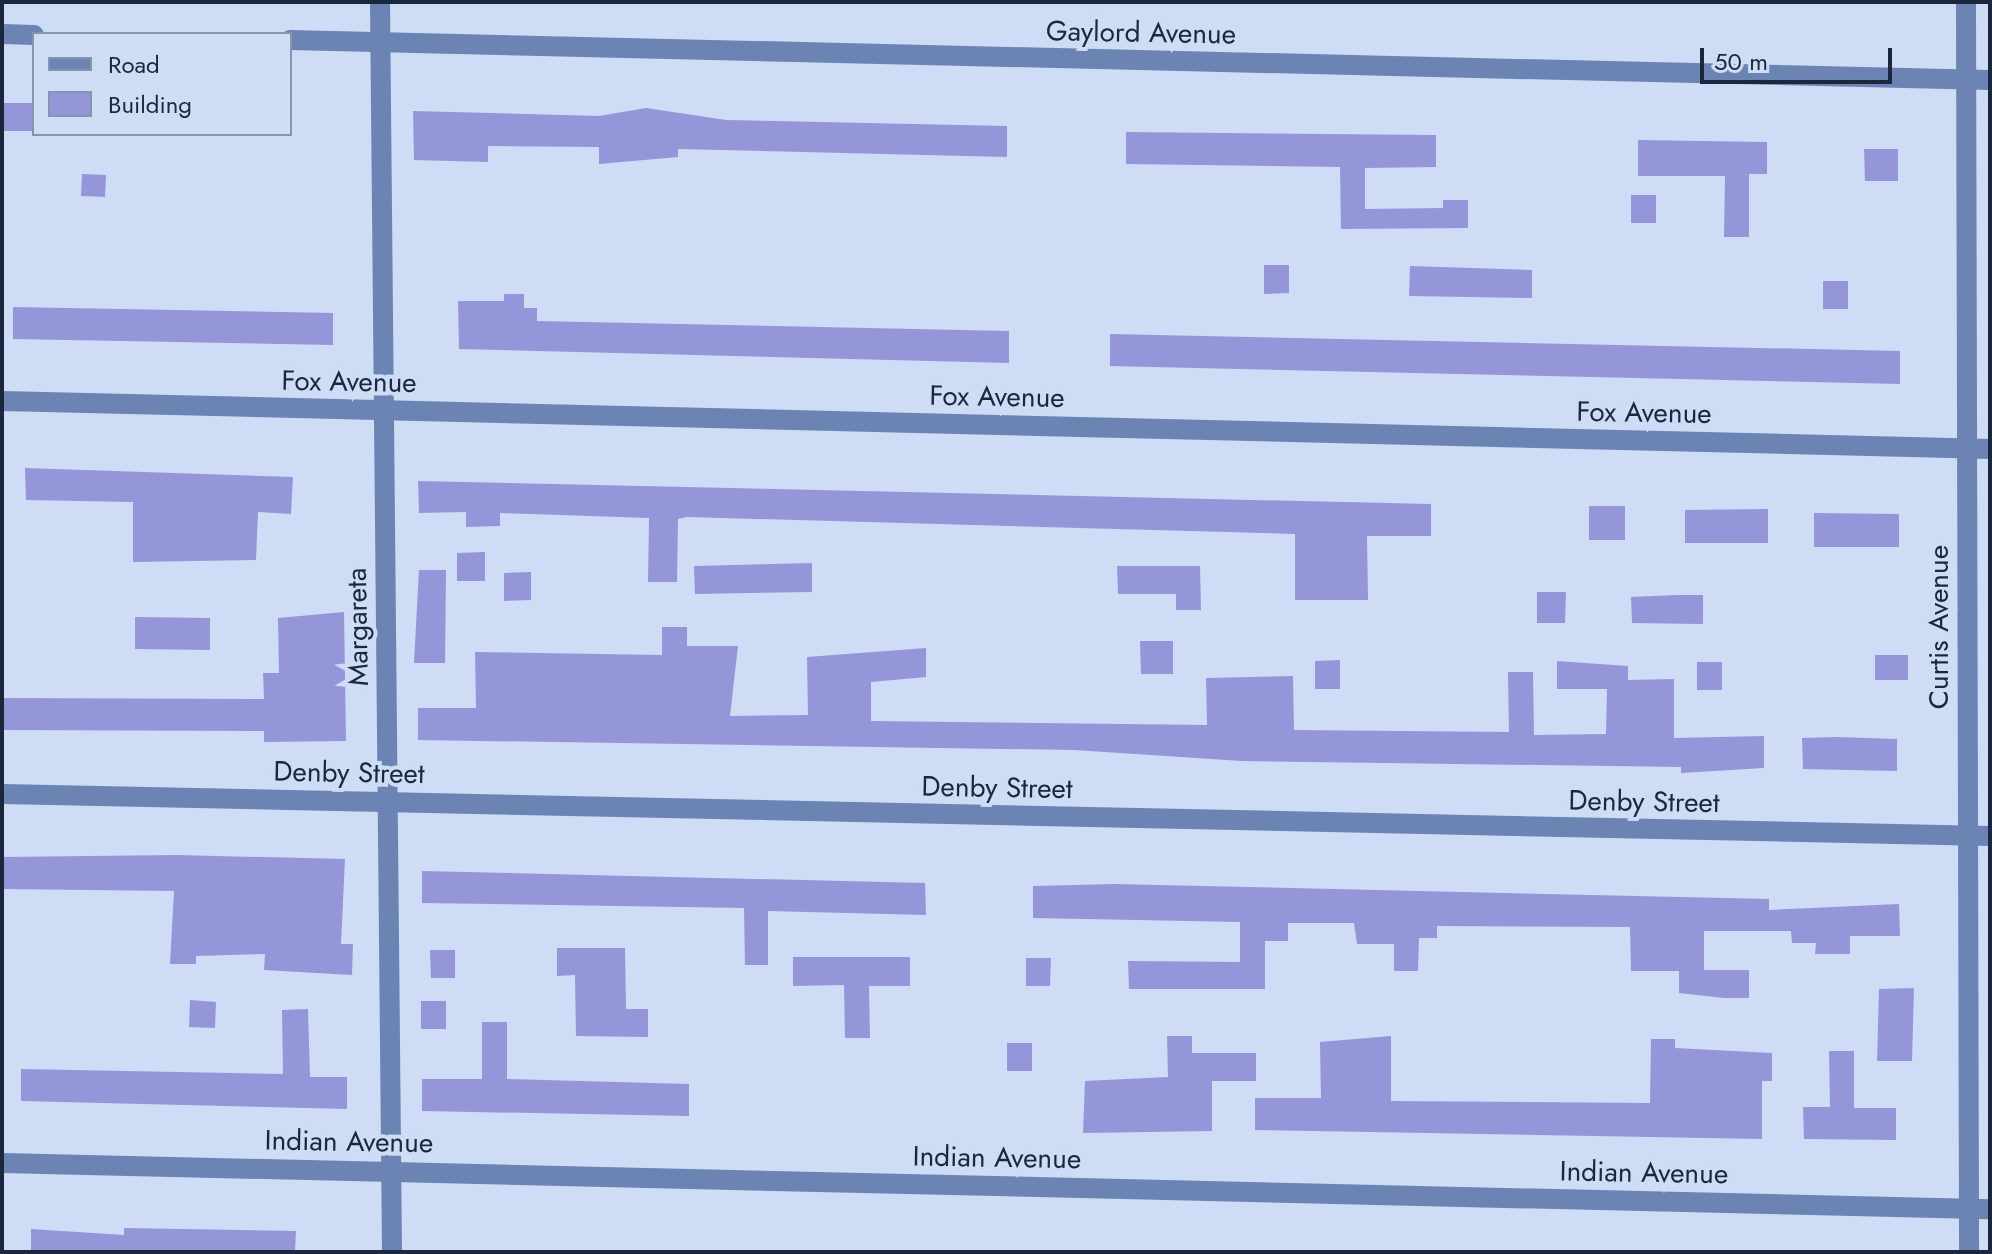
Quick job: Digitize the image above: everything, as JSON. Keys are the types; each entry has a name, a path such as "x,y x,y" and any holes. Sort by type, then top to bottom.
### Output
{"street":[{"name":"Margareta","path":"380,2 392,1252"},
{"name":"Curtis Avenue","path":"1966,2 1969,1252"},
{"path":"2,34 32,35"},
{"name":"Gaylord Avenue","path":"292,40 1990,80"},
{"name":"Fox Avenue","path":"2,401 1990,449"},
{"name":"Denby Street","path":"2,794 1990,836"},
{"name":"Indian Avenue","path":"2,1163 1990,1209"}],"building":[{"path":"2,103 32,103 32,131 2,131"},
{"path":"646,108 726,120 1007,126 1007,157 678,149 678,157 599,164 599,147 488,146 488,162 414,160 413,111 599,116"},
{"path":"1126,132 1436,135 1436,167 1365,168 1365,209 1443,208 1443,200 1468,200 1468,228 1341,229 1340,167 1126,164"},
{"path":"1638,140 1767,142 1767,174 1749,174 1749,237 1724,237 1725,176 1638,176"},
{"path":"1864,149 1898,149 1898,181 1865,181"},
{"path":"82,174 106,175 105,197 81,196"},
{"path":"1631,195 1656,195 1656,223 1631,223"},
{"path":"1264,265 1289,265 1289,293 1264,294"},
{"path":"1410,266 1532,270 1532,298 1409,296"},
{"path":"1823,281 1848,281 1848,309 1823,309"},
{"path":"504,294 524,294 524,308 537,308 537,321 1009,331 1009,363 459,349 458,301 504,301"},
{"path":"13,307 333,313 333,345 13,339"},
{"path":"1110,334 1900,351 1900,384 1110,366"},
{"path":"25,468 293,477 291,514 258,512 256,560 133,562 133,502 26,500"},
{"path":"418,481 1431,504 1431,536 1367,536 1368,600 1295,600 1295,534 687,517 678,519 677,582 648,582 649,518 500,513 500,526 466,527 466,512 419,513"},
{"path":"1589,506 1625,506 1625,540 1589,540"},
{"path":"1768,509 1768,543 1685,543 1685,510"},
{"path":"1814,513 1899,514 1899,547 1814,547"},
{"path":"485,552 485,581 457,581 457,553"},
{"path":"812,563 812,592 695,594 694,566"},
{"path":"1117,566 1200,566 1201,610 1176,610 1176,594 1118,594"},
{"path":"419,570 446,570 445,663 414,663"},
{"path":"531,572 531,600 504,601 504,573"},
{"path":"1537,592 1566,592 1565,623 1537,623"},
{"path":"1703,595 1703,624 1632,623 1631,597"},
{"path":"344,612 346,741 264,742 264,731 2,730 2,698 264,699 263,673 279,673 278,618"},
{"path":"135,617 210,618 210,650 135,649"},
{"path":"662,627 687,627 687,646 738,646 730,716 808,715 807,657 926,648 926,677 871,682 871,721 1207,725 1206,678 1293,676 1294,730 1509,732 1508,672 1533,672 1534,735 1606,734 1607,689 1557,689 1557,661 1628,666 1628,680 1674,679 1674,738 1764,736 1764,768 1681,773 1681,767 1242,761 1074,750 418,740 418,708 476,708 475,652 662,655"},
{"path":"1140,641 1173,641 1173,674 1141,674"},
{"path":"1875,655 1908,655 1908,680 1875,680"},
{"path":"1340,660 1340,689 1315,689 1315,661"},
{"path":"1697,662 1722,662 1722,690 1697,690"},
{"path":"1802,738 1897,739 1897,771 1803,769"},
{"path":"176,855 345,859 341,944 353,944 352,975 264,970 265,954 196,956 196,964 170,964 174,891 2,889 2,857"},
{"path":"422,871 925,883 926,915 768,911 768,965 745,965 744,908 422,903"},
{"path":"1114,884 1769,899 1769,910 1899,904 1900,936 1850,936 1850,954 1815,954 1816,943 1792,943 1791,931 1704,931 1704,970 1749,970 1749,998 1724,998 1679,993 1679,971 1631,971 1630,927 1437,926 1437,938 1419,938 1418,971 1394,971 1394,944 1357,944 1354,923 1288,923 1288,941 1265,941 1265,989 1129,989 1128,961 1240,962 1240,922 1033,918 1033,886"},
{"path":"557,948 625,948 626,1009 648,1009 648,1037 576,1036 575,975 557,976"},
{"path":"430,950 455,950 455,978 431,978"},
{"path":"793,957 910,957 910,986 869,986 870,1038 845,1038 844,985 793,986"},
{"path":"1026,958 1051,958 1050,986 1026,986"},
{"path":"1914,988 1912,1061 1877,1061 1879,989"},
{"path":"190,1000 216,1002 215,1028 189,1027"},
{"path":"421,1001 446,1001 446,1029 421,1029"},
{"path":"308,1009 310,1077 347,1077 347,1109 21,1101 21,1069 283,1074 282,1010"},
{"path":"482,1022 507,1022 507,1079 689,1084 689,1116 422,1111 422,1079 482,1079"},
{"path":"1167,1036 1192,1036 1192,1053 1256,1053 1256,1081 1212,1081 1212,1131 1083,1133 1085,1081 1168,1077"},
{"path":"1391,1036 1391,1101 1650,1103 1651,1039 1675,1039 1675,1048 1772,1053 1772,1081 1762,1081 1762,1139 1255,1130 1255,1098 1321,1098 1320,1042"},
{"path":"1007,1043 1032,1043 1032,1071 1007,1071"},
{"path":"1829,1051 1854,1051 1854,1108 1896,1108 1896,1140 1804,1139 1803,1107 1830,1107"},
{"path":"124,1228 296,1231 295,1252 31,1252 31,1229 124,1235"}]}
